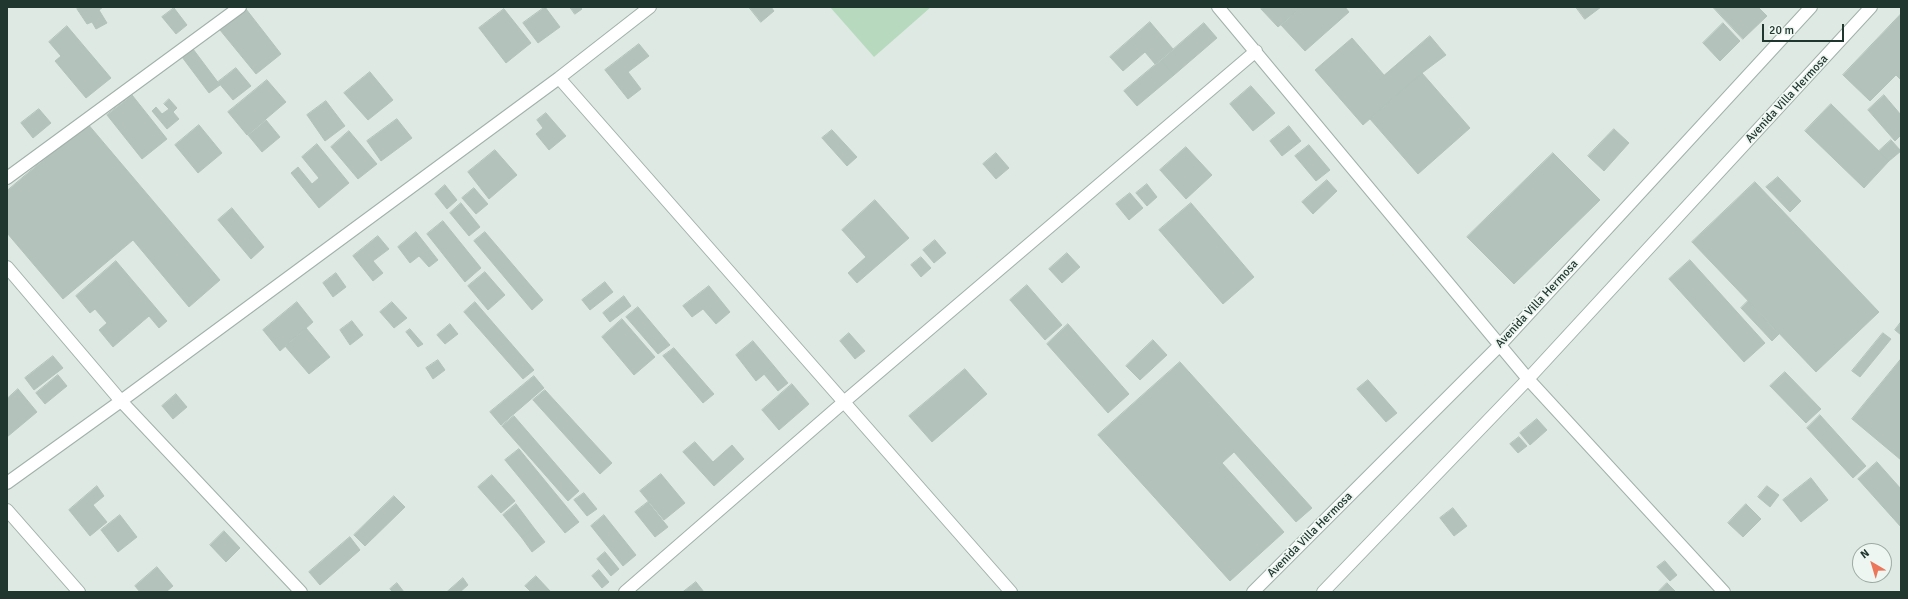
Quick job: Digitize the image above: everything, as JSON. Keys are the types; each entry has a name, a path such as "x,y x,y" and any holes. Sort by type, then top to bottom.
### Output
{"street":[{"path":"7,178 240,7"},
{"path":"7,483 121,401 558,78 650,7"},
{"path":"1218,7 1499,346 1724,592"},
{"name":"Avenida Villa Hermosa","path":"1253,592 1499,346 1811,7"},
{"name":"Avenida Villa Hermosa","path":"1322,592 1528,379 1871,7"},
{"path":"625,592 845,401 1256,51"},
{"path":"558,78 845,401 1011,592"},
{"path":"7,267 121,401 301,592"},
{"path":"7,510 79,592"}],"green space":[{"path":"830,7 931,7 874,57"}],"building":[{"path":"80,7 103,7 99,10 107,23 96,29 92,22 87,24 77,9"},
{"path":"545,7 560,27 538,43 523,23"},
{"path":"570,7 580,7 582,9 575,14"},
{"path":"749,7 771,7 774,11 761,22"},
{"path":"1264,7 1301,7 1278,27 1261,9"},
{"path":"1301,7 1345,7 1349,12 1305,51 1281,25"},
{"path":"1576,7 1601,7 1585,19"},
{"path":"1713,7 1758,7 1767,16 1743,39"},
{"path":"174,8 187,25 176,34 162,17"},
{"path":"246,9 281,54 256,74 220,30"},
{"path":"504,9 531,43 506,63 479,28"},
{"path":"1901,14 1901,80 1896,75 1870,101 1843,75"},
{"path":"1150,22 1173,49 1155,64 1145,52 1123,71 1110,57"},
{"path":"1204,23 1217,38 1174,75 1161,60"},
{"path":"1723,23 1740,41 1720,61 1703,43"},
{"path":"67,26 111,78 86,98 55,61 61,56 49,42"},
{"path":"1430,36 1446,55 1422,73 1363,125 1315,70 1352,38 1384,75"},
{"path":"639,44 649,56 628,72 641,89 628,99 605,70"},
{"path":"193,49 220,85 209,93 182,57"},
{"path":"1161,60 1174,75 1137,106 1124,91"},
{"path":"236,68 251,86 233,100 218,82"},
{"path":"370,72 393,100 368,120 344,93"},
{"path":"1422,73 1470,128 1418,174 1370,119"},
{"path":"267,80 286,102 247,135 228,112"},
{"path":"1251,86 1275,113 1253,131 1230,104"},
{"path":"132,95 167,139 142,159 107,115"},
{"path":"1884,95 1901,115 1901,135 1895,141 1868,110"},
{"path":"169,99 177,108 173,112 179,119 167,129 152,111 156,107 162,114 169,109 164,104"},
{"path":"326,101 345,126 325,141 307,115"},
{"path":"1831,104 1889,161 1864,188 1805,131"},
{"path":"39,109 51,123 33,138 21,123"},
{"path":"546,113 566,136 549,150 536,134 543,128 537,120"},
{"path":"397,119 412,138 381,161 367,141"},
{"path":"266,120 280,137 262,152 248,135"},
{"path":"87,123 220,280 189,307 133,240 63,299 7,233 7,191"},
{"path":"199,125 222,153 198,173 175,145"},
{"path":"1289,126 1301,141 1282,156 1270,141"},
{"path":"1614,129 1629,143 1604,171 1588,156"},
{"path":"832,130 857,157 847,166 822,138"},
{"path":"349,131 377,164 358,179 331,147"},
{"path":"1891,140 1901,151 1889,161 1879,151"},
{"path":"317,144 349,183 319,208 291,173 298,167 312,184 319,178 302,157"},
{"path":"1309,145 1330,170 1316,181 1295,156"},
{"path":"1186,147 1212,175 1186,199 1160,170"},
{"path":"495,150 517,175 489,199 468,172"},
{"path":"996,153 1009,168 996,179 983,164"},
{"path":"1553,153 1600,200 1514,284 1467,237"},
{"path":"1778,177 1801,201 1790,212 1766,187"},
{"path":"1327,180 1337,191 1313,214 1302,202"},
{"path":"1755,182 1879,312 1816,372 1692,242"},
{"path":"1147,184 1157,197 1147,206 1136,193"},
{"path":"445,185 457,200 447,209 435,194"},
{"path":"474,188 488,204 476,214 462,198"},
{"path":"1130,193 1143,208 1129,220 1116,204"},
{"path":"875,200 909,238 857,283 848,273 866,257 842,230"},
{"path":"461,203 480,227 469,236 450,213"},
{"path":"1191,203 1254,277 1223,304 1159,230"},
{"path":"232,208 264,247 251,259 218,220"},
{"path":"443,221 481,268 465,282 427,234"},
{"path":"416,232 438,260 429,267 419,256 410,263 398,247"},
{"path":"485,232 543,300 532,310 474,241"},
{"path":"378,236 389,249 373,261 383,273 373,281 353,256"},
{"path":"935,240 946,253 934,263 923,250"},
{"path":"1067,253 1080,267 1062,283 1049,269"},
{"path":"921,257 931,268 921,277 911,265"},
{"path":"1690,260 1765,343 1744,362 1669,279"},
{"path":"116,261 167,321 159,328 149,316 113,347 99,330 107,323 95,309 90,313 76,296"},
{"path":"485,272 505,295 488,310 468,286"},
{"path":"336,273 346,287 333,297 323,283"},
{"path":"605,282 613,292 590,310 582,300"},
{"path":"1027,285 1062,325 1045,340 1010,300"},
{"path":"709,286 730,312 716,324 703,309 692,317 683,306"},
{"path":"624,296 631,306 610,322 603,313"},
{"path":"1748,301 1779,334 1772,341 1741,308"},
{"path":"297,302 313,322 280,351 263,330"},
{"path":"392,302 407,318 394,328 380,312"},
{"path":"475,302 534,370 523,379 464,312"},
{"path":"638,307 670,345 658,354 626,317"},
{"path":"622,319 655,357 634,375 602,337"},
{"path":"352,321 363,335 350,345 340,330"},
{"path":"1901,322 1901,335 1895,330"},
{"path":"450,324 458,334 445,344 437,335"},
{"path":"1068,324 1129,394 1108,413 1047,344"},
{"path":"306,328 330,357 309,374 285,346"},
{"path":"410,329 423,344 418,347 406,332"},
{"path":"849,333 865,351 855,359 840,341"},
{"path":"1883,333 1891,339 1860,377 1852,371"},
{"path":"1153,340 1167,355 1140,380 1126,366"},
{"path":"753,341 774,366 756,381 736,355"},
{"path":"674,348 714,394 703,403 663,356"},
{"path":"53,356 63,368 34,390 25,378"},
{"path":"1901,359 1901,460 1852,419"},
{"path":"438,360 445,370 433,379 426,368"},
{"path":"1180,362 1312,508 1296,522 1234,452 1222,463 1284,532 1230,581 1098,435"},
{"path":"774,366 788,383 778,391 764,374"},
{"path":"965,369 987,394 932,442 909,416"},
{"path":"1785,372 1821,409 1806,423 1770,386"},
{"path":"58,375 67,386 45,404 36,393"},
{"path":"534,376 544,388 501,425 490,412"},
{"path":"1368,380 1397,413 1386,422 1357,389"},
{"path":"792,384 809,404 779,430 762,410"},
{"path":"18,389 37,412 7,437 7,399"},
{"path":"545,390 612,463 600,474 533,400"},
{"path":"176,394 187,407 173,419 162,406"},
{"path":"1820,415 1866,466 1853,478 1807,428"},
{"path":"514,416 579,491 568,501 502,426"},
{"path":"1537,419 1547,430 1530,445 1520,433"},
{"path":"1519,437 1527,446 1518,453 1510,444"},
{"path":"695,442 713,462 732,445 744,459 714,486 683,452"},
{"path":"519,449 579,522 565,533 505,460"},
{"path":"1877,462 1901,489 1901,527 1858,479"},
{"path":"661,474 685,503 664,520 640,491"},
{"path":"492,475 515,501 501,513 478,487"},
{"path":"1811,478 1828,500 1801,522 1783,500"},
{"path":"97,486 104,496 93,505 107,522 90,536 69,510"},
{"path":"1767,486 1779,495 1770,507 1758,497"},
{"path":"584,493 597,509 587,516 574,500"},
{"path":"394,496 405,507 365,546 354,535"},
{"path":"648,502 668,527 655,537 635,512"},
{"path":"516,504 534,528 522,538 503,515"},
{"path":"1746,504 1761,519 1743,537 1728,523"},
{"path":"1453,508 1467,526 1454,536 1440,518"},
{"path":"120,515 137,537 118,552 101,530"},
{"path":"604,515 636,555 623,566 591,526"},
{"path":"534,528 545,542 532,552 522,538"},
{"path":"224,531 240,548 226,562 210,545"},
{"path":"350,537 360,550 320,585 309,572"},
{"path":"605,552 619,569 611,576 597,559"},
{"path":"1665,561 1677,575 1670,581 1657,567"},
{"path":"157,567 173,586 166,592 140,592 135,586"},
{"path":"599,570 609,582 602,588 592,576"},
{"path":"536,576 551,592 531,592 525,586"},
{"path":"463,578 468,585 460,592 447,592"},
{"path":"696,582 704,592 683,592"},
{"path":"397,583 404,592 393,592 390,589"},
{"path":"1667,583 1676,592 1658,592"}]}
